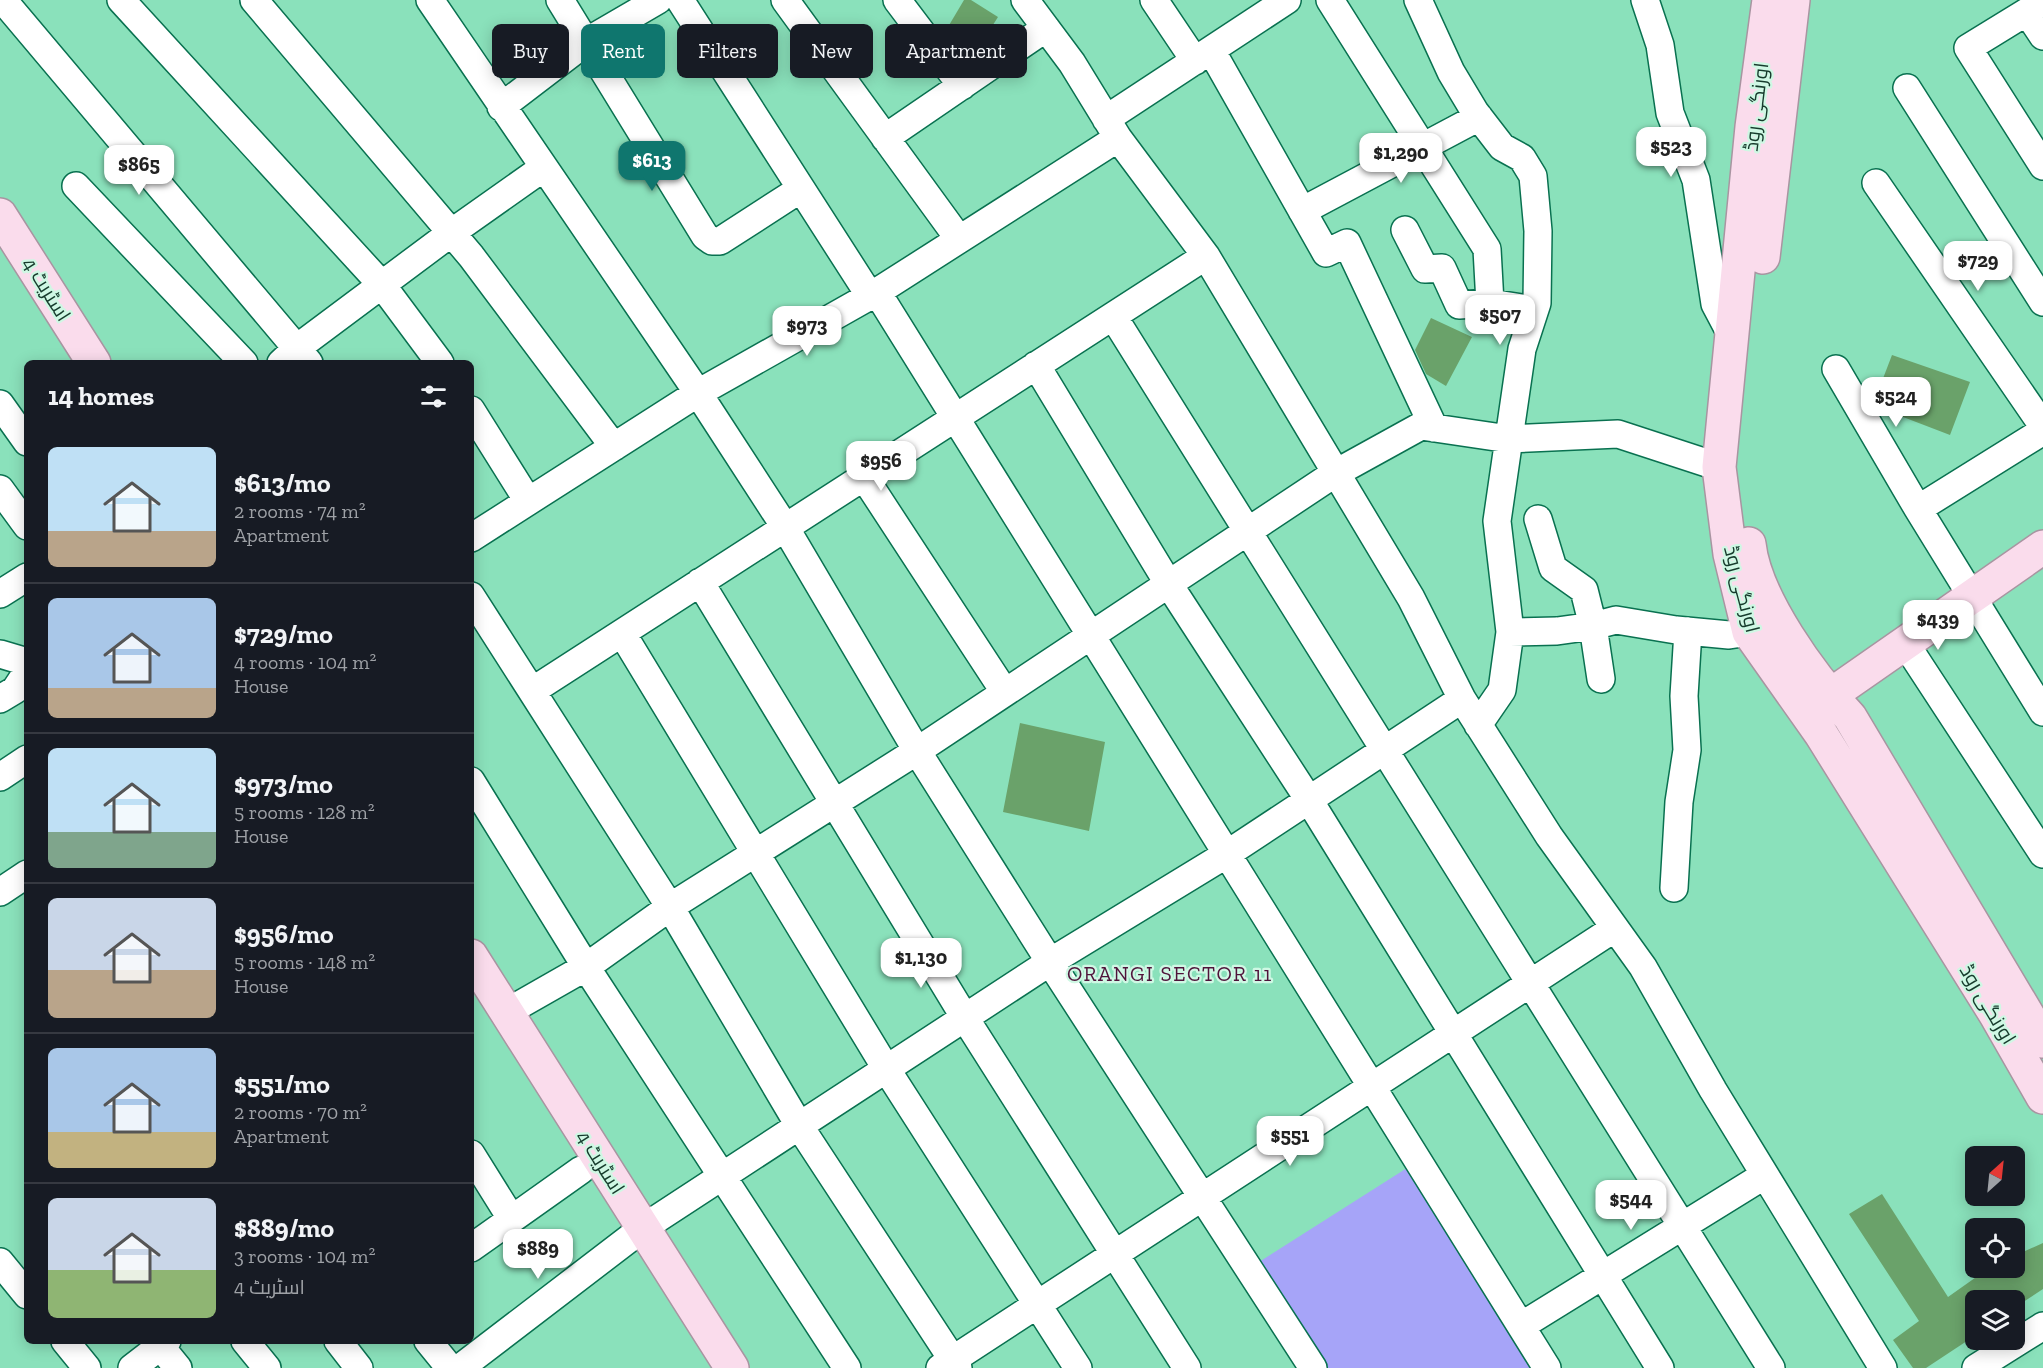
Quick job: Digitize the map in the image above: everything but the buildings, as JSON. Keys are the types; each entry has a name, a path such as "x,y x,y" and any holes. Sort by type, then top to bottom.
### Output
{"main road":[{"name":"اورنگی روڈ","path":"1769,0 1752,127 1719,467 1730,554 1749,632 1828,708 2038,1022"},
{"path":"1793,0 1741,470 1750,555 1768,604 1828,708 1905,643 1973,595 2040,556"},
{"name":"اسٹریٹ 4","path":"0,215 92,360"},
{"name":"اورنگی روڈ","path":"1828,708 1990,1005 2043,1097"},
{"name":"اسٹریٹ 4","path":"474,961 507,1012 634,1235 706,1368"},
{"name":"اسٹریٹ 4","path":"474,998 582,1170 634,1235 732,1368"}],"street":[{"path":"3,0 296,358 382,285 543,168"},
{"path":"121,0 382,285 438,360"},
{"path":"254,0 451,233 614,447"},
{"path":"430,0 698,393 785,527 917,751 1201,1198 1313,1368"},
{"path":"560,0 581,34"},
{"path":"617,24 658,0"},
{"path":"680,0 799,190 874,294 956,416 1547,1368"},
{"path":"785,0 959,239"},
{"path":"897,0 962,86"},
{"path":"1025,0 1072,63 1112,129 1206,256 1334,474 1411,598 1462,699 1549,836 1643,967 1765,1175 1883,1368"},
{"path":"1154,0 1203,55 1326,253 1347,243 1434,428"},
{"path":"1330,0 1486,249 1491,303"},
{"path":"1418,0 1451,72 1479,117 1502,147 1522,158 1533,176 1538,231 1534,310 1522,349 1497,521 1510,632 1502,690 1478,725"},
{"path":"1646,0 1660,45 1670,113 1696,180 1715,304 1733,338"},
{"path":"474,536 698,393 874,294 959,239 1112,129 1203,55 1272,4"},
{"path":"2043,36 2035,7 1968,48 2043,166"},
{"path":"885,138 1046,28"},
{"path":"501,107 581,46"},
{"path":"608,78 705,236 712,241 720,241 799,190"},
{"path":"1906,88 2043,302"},
{"path":"1302,211 1479,117"},
{"path":"1876,183 2043,426"},
{"path":"76,186 241,360"},
{"path":"1405,230 1425,270 1442,268 1459,305 1491,303 1534,310"},
{"path":"532,691 1206,256"},
{"path":"1113,316 1386,749 1529,985 1771,1368"},
{"path":"1036,365 1168,583 1308,800 1660,1368"},
{"path":"1836,369 1918,509 2040,702"},
{"path":"2,412 24,438"},
{"path":"474,415 528,501"},
{"path":"507,1012 586,967 670,907 917,751 1090,633 1334,474 1421,426 1509,439 1618,434 1719,467"},
{"path":"1918,509 2043,431"},
{"path":"864,477 1004,692"},
{"path":"0,489 24,522"},
{"path":"1538,519 1553,568 1584,590 1593,626 1601,679"},
{"path":"0,594 24,579"},
{"path":"700,582 965,1018 1187,1368"},
{"path":"474,601 670,907 800,1126 950,1365 1115,1254 1616,928"},
{"path":"1510,632 1593,626 1616,620 1729,635 1749,632"},
{"path":"1674,888 1680,793 1687,750 1684,696 1688,631"},
{"path":"622,633 757,852 887,1070 1078,1368"},
{"path":"1905,643 2043,854"},
{"path":"0,654 24,661"},
{"path":"0,699 15,690 24,676"},
{"path":"460,1368 634,1235 1050,962 1227,854 1462,699"},
{"path":"0,777 24,761"},
{"path":"474,786 586,967 847,1368"},
{"path":"0,892 24,876"},
{"path":"474,1159 511,1218"},
{"path":"474,1241 582,1170"},
{"path":"1521,1326 1765,1175"},
{"path":"0,1262 24,1290"},
{"path":"1984,1366 2043,1326"},
{"path":"67,1344 87,1368"},
{"path":"132,1368 160,1344"},
{"path":"162,1344 178,1368"},
{"path":"247,1344 267,1368"},
{"path":"340,1344 359,1368"},
{"path":"430,1344 450,1368"}],"shaded area":[{"path":"1418,1161 1547,1368 1313,1368 1248,1269"}],"district":[{"name":"ORANGI SECTOR 11","path":"1170,973"}]}
